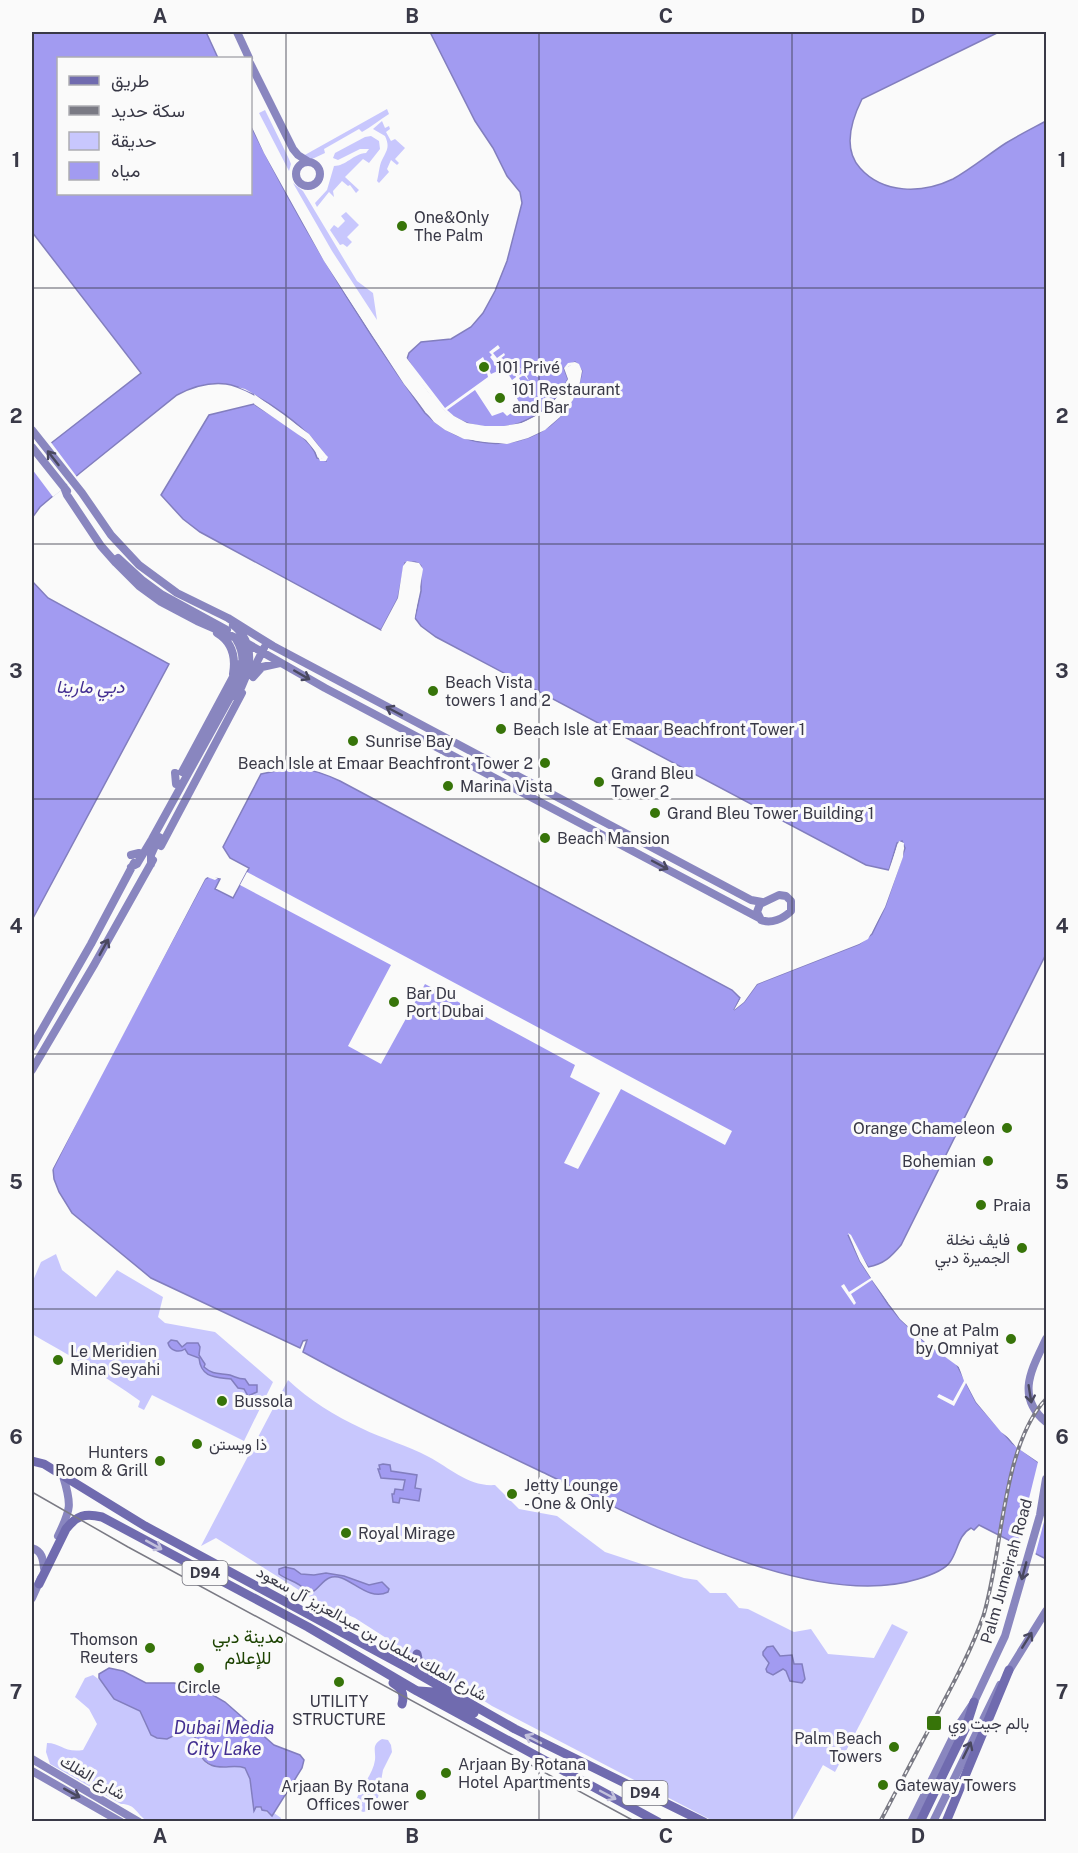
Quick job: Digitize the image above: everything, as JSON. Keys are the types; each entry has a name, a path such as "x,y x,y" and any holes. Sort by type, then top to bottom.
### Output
{"main road":[{"name":"شارع الملك سلمان بن عبدالعزيز آل سعود","path":"32,1459 196,1555 406,1667 514,1729 704,1821"},
{"name":"شارع الملك سلمان بن عبدالعزيز آل سعود","path":"39,1584 70,1523 76,1517 85,1514 102,1517 658,1821"},
{"path":"341,1646 355,1648 388,1668 406,1667"},
{"path":"417,1654 418,1665 422,1671 443,1689"},
{"path":"373,1665 379,1673 400,1688 403,1697 402,1704"},
{"path":"946,1821 1009,1670"},
{"path":"417,1691 433,1692 504,1729 514,1729"},
{"path":"918,1817 966,1727 974,1702"}],"street":[{"path":"237,32 249,57"},
{"path":"252,67 298,156 315,165 319,170 319,178 315,184 307,186 300,184 296,177 293,148"},
{"path":"296,170 301,164 309,162"},
{"path":"33,432 118,544 146,571 177,592 436,733 583,808 601,821 637,836 731,890 751,900 762,902 782,895 789,898 792,908 786,916 771,922 764,922 262,652 161,602 124,572 96,538 64,488"},
{"path":"32,447 122,562 152,588 187,605"},
{"path":"71,481 102,530 123,556 154,583 223,626 239,643 243,667 238,683 230,703 151,855 152,865"},
{"path":"210,626 225,639 231,648 234,666 232,679"},
{"path":"32,1047 256,635"},
{"path":"32,1070 152,865 213,753 267,642"},
{"path":"244,689 260,668 281,663"},
{"path":"131,867 137,864 230,703"},
{"path":"417,736 420,734 439,743 440,740 436,733"},
{"path":"175,773 176,784"},
{"path":"560,814 569,814 598,829 602,826 601,821"},
{"path":"710,892 727,898 731,890"},
{"path":"759,918 757,909 762,902"},
{"path":"62,1017 62,1008 85,972 84,966 78,966"},
{"path":"58,988 68,984"},
{"path":"1047,1339 1030,1374 1028,1387 1034,1409 1047,1422"},
{"path":"32,1598 69,1513 63,1476"},
{"name":"Palm Jumeirah Road","path":"974,1702 998,1652 1010,1619 1040,1515 1047,1479"},
{"path":"1040,1515 1047,1499"},
{"path":"32,1548 42,1555 44,1568"},
{"name":"Palm Jumeirah Road","path":"933,1821 991,1699 1047,1611"},
{"name":"شارع الفلك","path":"32,1759 139,1821"},
{"name":"شارع الفلك","path":"32,1771 121,1821"},
{"path":"911,1821 918,1817"}],"green space":[{"path":"387,109 389,114 362,132 359,129 324,149 325,153 310,160 303,156"},
{"path":"265,110 291,164 289,171 259,113"},
{"path":"382,121 385,128 389,126 390,129 386,132 391,141 395,139 405,148 395,159 399,163 397,165 391,160 387,169 389,172 379,183 377,181 381,162 388,146 385,136 373,129"},
{"path":"371,136 379,141 380,149 369,163 363,159 345,177 359,190 356,193 350,185 342,181 333,191 334,197 329,192 317,207 315,203 327,190 334,166 366,153 369,149 360,149 338,160 333,158 335,153"},
{"path":"293,183 303,191 357,281 373,293 377,320 332,251"},
{"path":"346,212 359,225 347,237 352,242 347,247 340,245 330,230 334,225 338,228 345,221 341,216"},
{"path":"56,1254 62,1270 96,1297 117,1270 163,1297 158,1317 165,1323 215,1332 273,1382 244,1441 152,1395 144,1410 138,1407 140,1401 127,1392 32,1334 32,1283 41,1262"},
{"path":"288,1380 313,1401 351,1423 421,1453 468,1480 495,1485 519,1509 557,1516 605,1552 684,1578 697,1580 710,1593 726,1593 739,1608 748,1609 794,1632 811,1629 828,1654 874,1658 892,1624 908,1632 835,1772 823,1765 792,1821 713,1821 492,1706 355,1618 318,1602 216,1538 201,1546"},
{"path":"93,1675 140,1711 145,1723 193,1731 200,1756 206,1763 216,1767 245,1768 250,1779 254,1810 256,1807 261,1808 272,1816 274,1813 281,1818 280,1822 147,1821 130,1806 121,1804 50,1764 46,1752 47,1743 71,1750 83,1750 97,1724 89,1709 75,1697 85,1678"},
{"path":"382,1739 388,1740 392,1752 383,1770 376,1809 363,1812 359,1810 356,1801 374,1765 375,1746"}],"water":[{"path":"32,32 206,32 218,57 57,57 57,195 252,195 252,128 332,273 377,344 425,413 446,430 469,440 494,443 518,441 540,432 559,418 574,397 582,371 575,362 564,368 568,379 548,406 519,423 487,428 470,424 447,412 428,390 407,359 409,353 421,342 451,339 471,327 483,313 507,261 522,203 520,192 507,176 493,148 475,121 430,32 999,32 862,99 852,124 850,143 855,160 869,177 891,187 916,189 953,179 1006,143 1046,121 1046,954 901,1245 887,1259 868,1267 848,1235 860,1261 900,1319 926,1343 956,1363 976,1402 1012,1443 1046,1468 1046,1559 979,1525 963,1535 953,1558 940,1571 918,1579 875,1586 827,1583 776,1572 724,1555 623,1511 361,1383 303,1352 307,1340 303,1341 300,1348 151,1278 72,1213 59,1192 53,1169 205,879 209,877 220,879 215,889 233,898 249,868 230,858 223,847 261,774 302,769 319,772 340,781 732,990 740,998 734,1010 744,1002 757,984 859,944 872,934 885,907 905,848 902,841 897,843 889,870 866,865 436,637 421,626 415,618 421,591 421,566 417,563 405,563 398,598 381,630 200,532 183,519 161,495 209,415 254,404 300,435 314,450 317,458 326,461 312,438 299,426 268,403 238,387 226,384 207,384 177,395 80,473 40,507 32,518 32,458 141,373 32,232"},
{"name":"دبي مارينا","path":"32,581 48,598 169,664 32,920"},
{"path":"171,1340 177,1341 182,1347 187,1343 198,1343 199,1355 207,1370 245,1379 249,1385 257,1385 257,1392 248,1396 244,1389 238,1388 231,1379 214,1377 206,1373 200,1365 199,1358 188,1354 185,1349 180,1351 173,1349 168,1343"},
{"path":"379,1465 390,1465 391,1471 417,1475 415,1488 421,1489 419,1501 400,1498 399,1503 393,1502 392,1494 395,1489 403,1490 405,1480 381,1478 378,1469 380,1469"},
{"path":"285,1567 301,1574 326,1573 344,1576 369,1585 382,1582 389,1589 388,1592 380,1594 372,1593 343,1578 336,1577 327,1579 314,1591 305,1590 279,1574 279,1569"},
{"path":"773,1646 780,1656 792,1655 794,1664 802,1664 805,1679 802,1683 790,1681 783,1669 773,1675 767,1672 769,1663 763,1652 767,1647"},
{"name":"Dubai Media City Lake","path":"109,1668 123,1671 146,1683 174,1683 206,1691 225,1702 274,1745 300,1755 304,1760 302,1768 272,1816 261,1807 256,1807 254,1811 250,1779 245,1768 215,1766 206,1762 200,1754 196,1738 190,1729 167,1739 151,1735 140,1711 114,1699 99,1678 99,1674"}],"pier":[{"path":"252,124 327,259 407,382 436,420 465,436 507,441 543,428 558,415 570,398 577,382 579,371 575,365 567,369 571,379 565,392 553,407 538,418 523,426 485,429 466,426 452,418 435,402 404,359 405,356 445,408 488,377 487,373 484,374 481,369 479,371 476,365 476,362 483,357 491,374 500,370 489,352 498,345 500,348 493,353 497,358 504,353 505,355 499,360 512,380 516,377 513,370 517,376 523,373 518,366 524,372 530,368 525,359 527,358 539,376 537,377 531,370 526,374 529,381 524,375 519,378 524,387 519,390 515,381 510,385 519,402 514,406 516,410 507,416 503,412 492,416 475,390 447,410 467,423 504,426 522,423 551,405 568,379 564,368 568,363 575,362 579,364 582,371 580,382 573,400 560,417 545,430 507,444 464,439 434,422 404,384 324,261 264,153"},
{"path":"254,394 309,434 328,457 326,461 320,461 306,440 254,404 255,401 308,438 322,459 324,458 318,448 307,436 255,398"},
{"path":"50,441 77,477 53,497 32,469 32,454"},
{"path":"407,561 419,563 423,569 414,622 412,618 420,570 417,565 411,564 406,567 401,599 384,632 381,630 398,598 403,566"},
{"path":"899,841 904,843 903,857 885,907 868,939 757,984 744,1002 734,1010 742,996 743,998 756,982 858,942 866,936 882,906 900,856 901,844 892,871 888,873"},
{"path":"247,872 732,1131 725,1145 621,1089 578,1169 564,1163 600,1093 570,1077 575,1065 425,984 381,1064 348,1046 391,965 240,885"},
{"path":"206,874 218,878 215,880 207,877 205,879 51,1172 60,1147 92,1084 202,877"},
{"path":"848,1233 871,1273 902,1317 928,1341 958,1361 971,1388 989,1415 1018,1445 1046,1464 1046,1514 1035,1556 1017,1547 1038,1462 1016,1447 1001,1432 976,1402 966,1383 954,1406 937,1397 939,1394 953,1401 964,1381 959,1367 926,1343 900,1319 872,1280 851,1294 856,1303 854,1305 841,1286 844,1284 849,1292 871,1278 860,1261"}],"tram line":[{"path":"32,1492 128,1547 636,1822"}],"railway":[{"path":"880,1822 955,1680 978,1630 990,1592 1005,1502 1020,1444 1031,1420 1046,1399"}],"place":[{"name":"One&Only The Palm","path":"402,226"},
{"name":"101 Privé","path":"484,367"},
{"name":"101 Restaurant and Bar","path":"500,398"},
{"name":"Beach Vista towers 1 and 2","path":"433,691"},
{"name":"Beach Isle at Emaar Beachfront Tower 1","path":"501,729"},
{"name":"Sunrise Bay","path":"353,741"},
{"name":"Beach Isle at Emaar Beachfront Tower 2","path":"545,763"},
{"name":"Grand Bleu Tower 2","path":"599,782"},
{"name":"Marina Vista","path":"448,786"},
{"name":"Grand Bleu Tower Building 1","path":"655,813"},
{"name":"Beach Mansion","path":"545,838"},
{"name":"Bar Du Port Dubai","path":"394,1002"},
{"name":"Orange Chameleon","path":"1007,1128"},
{"name":"Bohemian","path":"988,1161"},
{"name":"Praia","path":"981,1205"},
{"name":"فايڤ نخلة الجميرة دبي","path":"1022,1248"},
{"name":"One at Palm by Omniyat","path":"1011,1339"},
{"name":"Le Meridien Mina Seyahi","path":"58,1360"},
{"name":"Bussola","path":"222,1401"},
{"name":"ذا ويستن","path":"197,1444"},
{"name":"Hunters Room & Grill","path":"160,1461"},
{"name":"Jetty Lounge - One & Only","path":"512,1494"},
{"name":"Royal Mirage","path":"346,1533"},
{"name":"Thomson Reuters","path":"150,1648"},
{"name":"Circle","path":"199,1668"},
{"name":"UTILITY STRUCTURE","path":"339,1682"},
{"name":"بالم جيت وي","path":"934,1723"},
{"name":"Palm Beach Towers","path":"894,1747"},
{"name":"Arjaan By Rotana Hotel Apartments","path":"446,1773"},
{"name":"Gateway Towers","path":"883,1785"},
{"name":"Arjaan By Rotana Offices Tower","path":"421,1795"}],"district":[{"name":"مدينة دبي للإعلام","path":"248,1647"}]}
